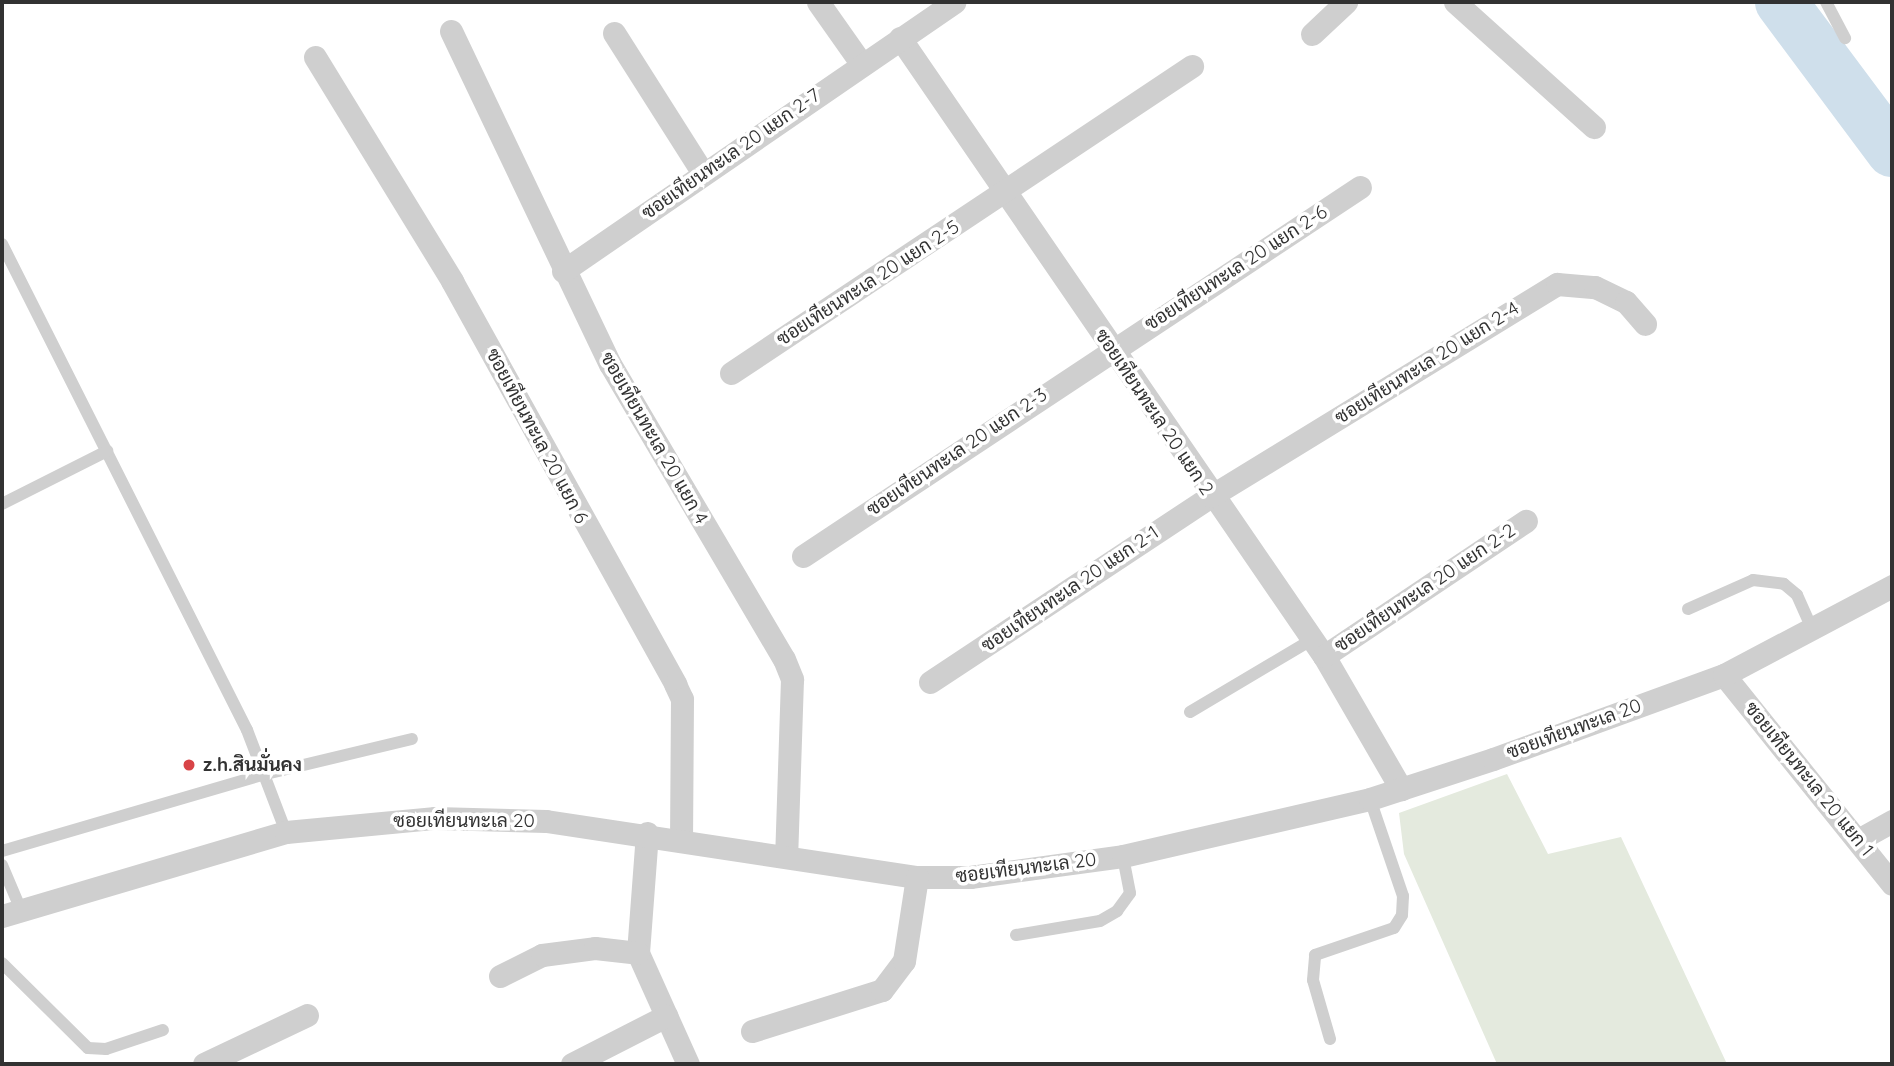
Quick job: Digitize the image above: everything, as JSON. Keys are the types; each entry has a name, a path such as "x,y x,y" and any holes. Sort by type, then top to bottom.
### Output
{"street":[{"path":"818,2 861,63"},
{"name":"ซอยเทียนทะเล 20 แยก 2-7","path":"563,271 861,63 954,2"},
{"path":"1312,34 1346,2"},
{"path":"1455,2 1483,12 1594,127"},
{"name":"ซอยเทียนทะเล 20 แยก 4","path":"451,31 563,271 616,376 792,679 786,856"},
{"path":"614,33 703,173"},
{"name":"ซอยเทียนทะเล 20 แยก 2","path":"900,38 1211,496 1319,648 1401,789"},
{"name":"ซอยเทียนทะเล 20 แยก 6","path":"315,57 452,281 676,684 683,728 681,839"},
{"name":"ซอยเทียนทะเล 20 แยก 2-5","path":"731,373 1192,66"},
{"name":"ซอยเทียนทะเล 20 แยก 2-6","path":"1111,348 1360,187"},
{"name":"ซอยเทียนทะเล 20 แยก 2-4","path":"1211,496 1557,284 1595,287 1626,302 1645,324"},
{"name":"ซอยเทียนทะเล 20 แยก 2-3","path":"803,556 1111,348"},
{"name":"ซอยเทียนทะเล 20 แยก 2-1","path":"930,682 1211,496"},
{"name":"ซอยเทียนทะเล 20 แยก 2-2","path":"1319,648 1526,521"},
{"name":"ซอยเทียนทะเล 20","path":"11,913 286,832 435,818 546,821 647,833 917,877 970,877 1123,856 1370,799 1401,789 1724,675 1892,586"},
{"name":"ซอยเทียนทะเล 20 แยก 1","path":"1724,675 1892,884"},
{"path":"1858,840 1892,821"},
{"path":"647,833 638,953 688,1064"},
{"path":"752,1031 882,990 904,961 917,877"},
{"path":"500,976 541,955 595,948 638,953"},
{"path":"204,1064 307,1015"},
{"path":"572,1064 666,1016"}],"lane":[{"path":"1826,2 1845,38"},
{"path":"2,244 266,774 286,832"},
{"path":"2,505 107,451"},
{"path":"1688,609 1753,580 1784,584 1797,595 1812,629"},
{"path":"1190,712 1319,648"},
{"path":"2,851 266,774 412,740"},
{"path":"1330,1039 1313,980 1315,955 1394,928 1402,915 1403,895 1370,799"},
{"path":"1016,935 1100,921 1117,911 1130,893 1123,856"},
{"path":"2,866 11,913"},
{"path":"2,963 88,1048 106,1049 163,1030"}],"shaded area":[{"path":"1507,774 1548,854 1621,837 1727,1064 1497,1064 1404,854 1399,813"}],"waterway":[{"path":"1781,2 1892,151"}],"place":[{"name":"z.h.สินมั่นคง","path":"189,765"}]}
